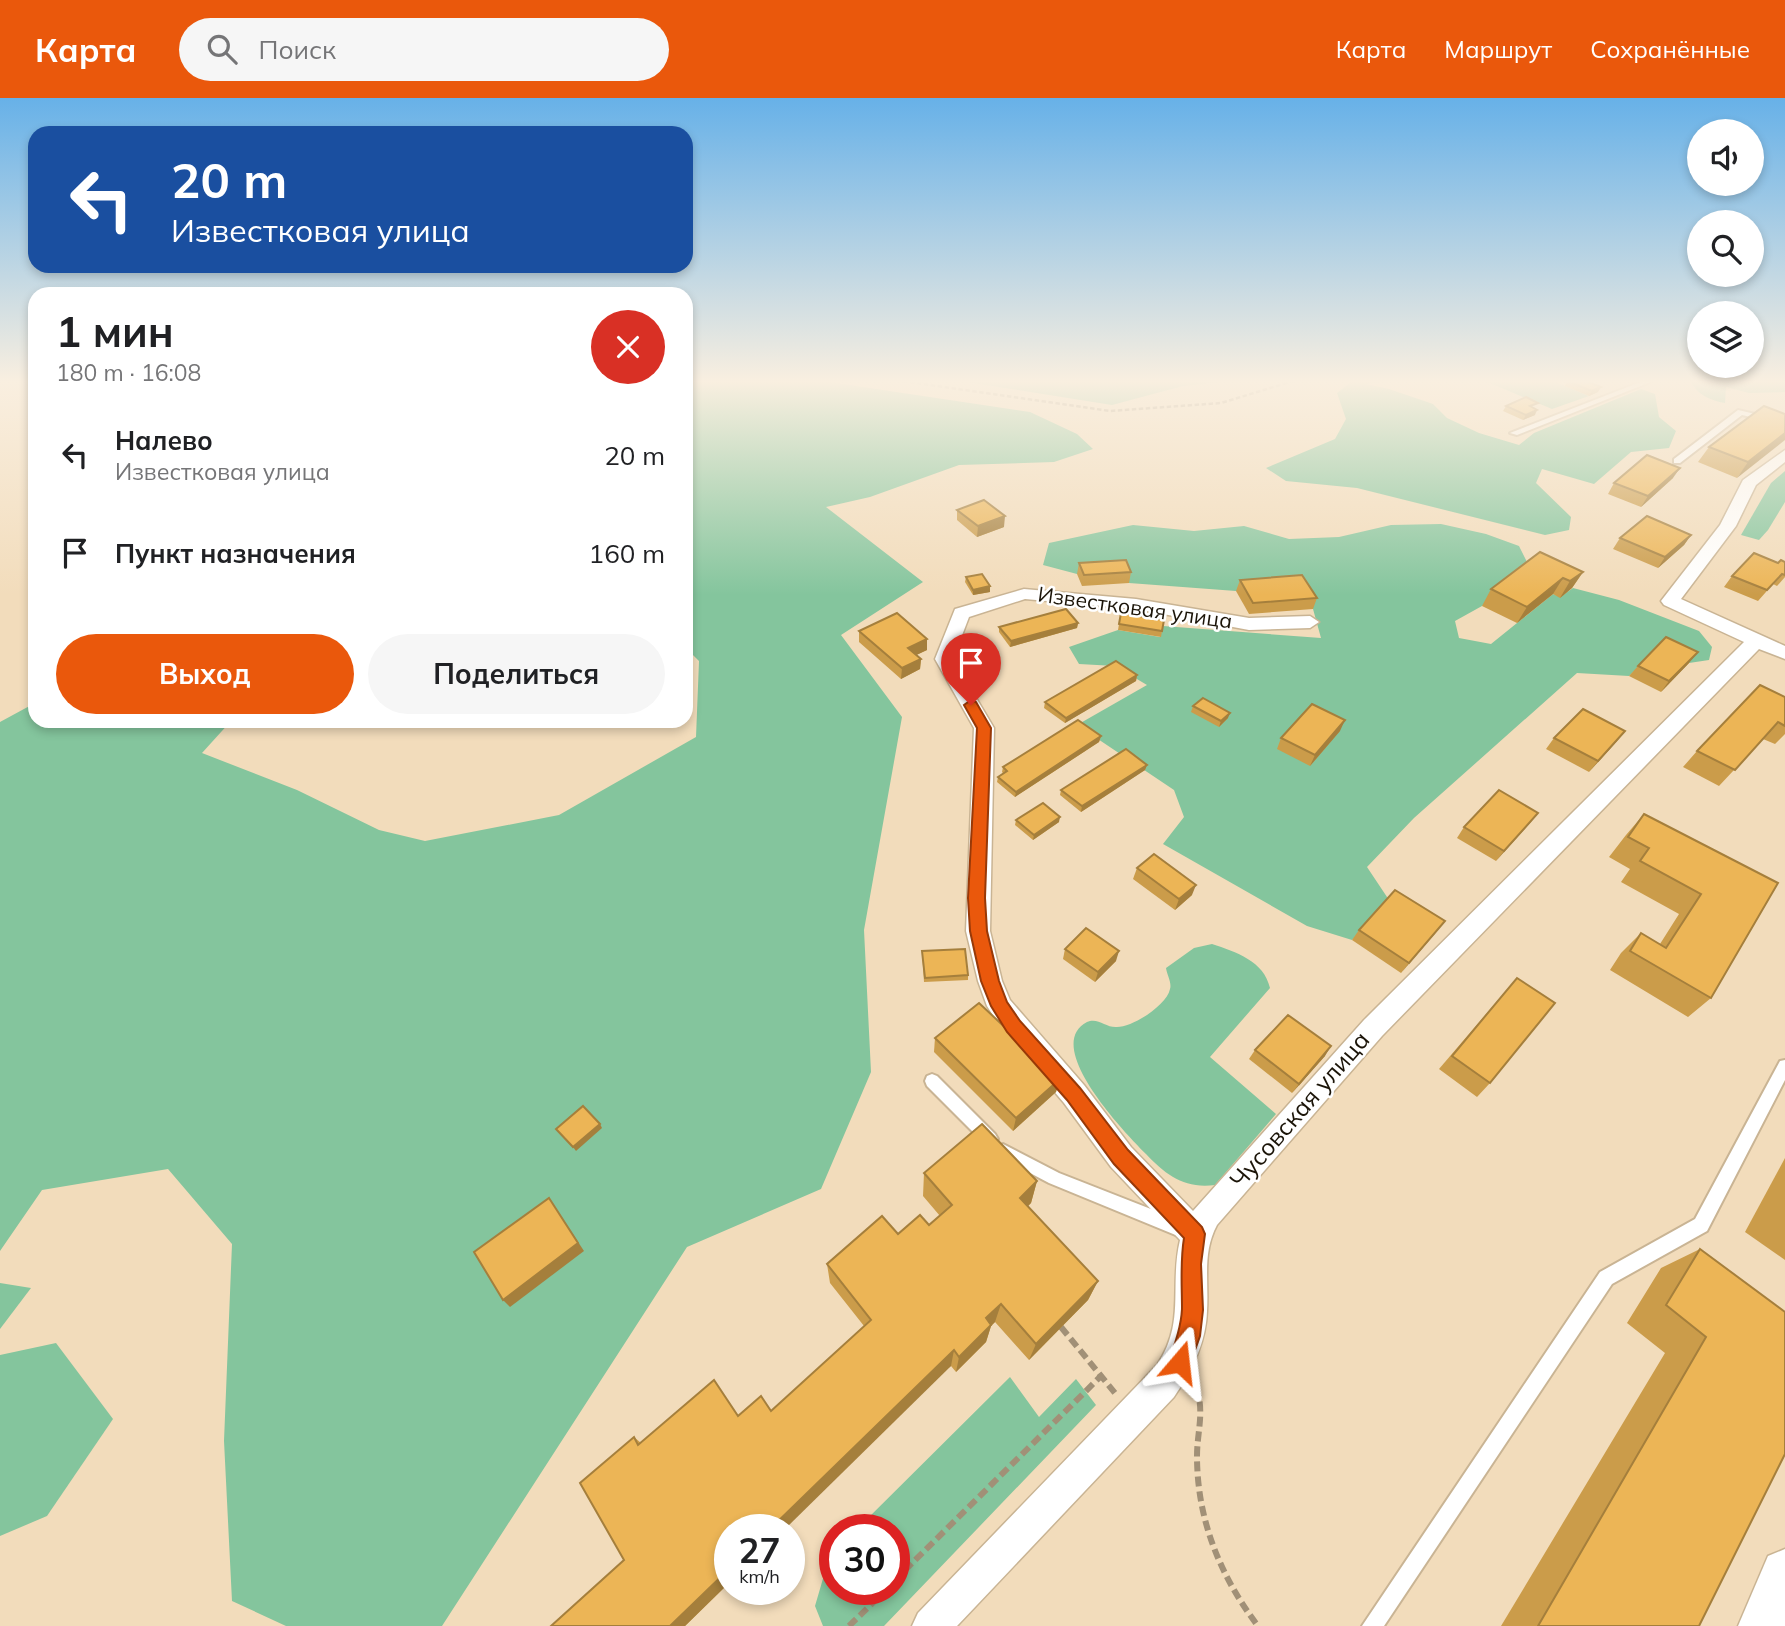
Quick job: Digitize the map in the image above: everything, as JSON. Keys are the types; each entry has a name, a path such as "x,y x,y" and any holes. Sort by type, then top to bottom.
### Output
{"street":[{"path":"1785,455 1749,483 1728,526 1670,601 1785,653"},
{"name":"Известковая улица","path":"1195,1234 1121,1157 1074,1094 1014,1026 1000,1006 990,981 978,931 984,728 944,659 961,613 1024,594 1136,604 1249,624 1310,622"},
{"name":"Чусовская улица","path":"931,1626 1155,1393 1180,1362 1189,1336 1192,1310 1190,1264 1195,1234 1208,1215 1373,1027 1757,640"},
{"path":"1762,1626 1785,1573"}],"lane":[{"path":"1677,461 1688,452"},
{"path":"1372,1626 1606,1278 1701,1225 1785,1066"},
{"path":"932,1081 1009,1156 1088,1193 1195,1234"}],"path":[{"path":"1061,1327 1093,1365"},
{"path":"1180,1362 1198,1390 1203,1415 1197,1454 1200,1504 1206,1525 1216,1558 1240,1605 1258,1626"},
{"path":"910,1565 1101,1376"},
{"path":"849,1626 871,1605"}],"green space":[{"path":"693,452 1083,452 1054,462 959,465 870,497 826,507 923,582 841,635 902,717 864,930 871,1072 821,1189 687,1247 442,1626 286,1626 232,1601 224,1441 232,1244 168,1169 42,1190 0,1251 0,722 28,707 28,728 225,728 202,753 297,790 379,830 425,841 559,815 696,737 699,661 693,655"},
{"path":"1303,452 1631,452 1594,484 1542,469 1536,483 1571,517 1569,530 1545,535 1357,488 1286,481 1266,468"},
{"path":"1785,471 1785,502 1768,530 1759,540 1741,535 1771,483"},
{"path":"1441,524 1486,534 1519,546 1530,568 1482,606 1455,621 1459,638 1491,644 1553,594 1560,597 1573,588 1619,600 1699,631 1712,647 1709,660 1689,663 1658,648 1629,676 1577,673 1414,818 1367,867 1389,900 1352,940 1307,926 1163,844 1184,817 1174,790 1077,725 1147,685 1115,666 1079,664 1069,647 1118,630 1160,637 1163,626 1321,638 1313,609 1298,586 1236,591 1129,583 1124,571 1077,574 1043,565 1049,543 1133,525 1194,531 1244,526 1289,539 1339,537 1391,525"},
{"path":"1212,944 1239,954 1255,964 1267,979 1270,988 1210,1057 1276,1114 1215,1185 1204,1186 1176,1179 1153,1162 1106,1110 1080,1069 1074,1050 1076,1034 1087,1022 1095,1021 1113,1027 1124,1026 1156,1008 1170,989 1166,968 1194,948"},
{"path":"0,1283 31,1288 0,1329"},
{"path":"56,1343 113,1419 47,1516 0,1536 0,1355"},
{"path":"1010,1377 1039,1417 1076,1379 1096,1405 910,1599 910,1514 872,1514"},
{"path":"819,1592 819,1605 904,1605 884,1626 823,1626 815,1606"}],"building":[{"path":"1723,452 1760,452 1748,462"},
{"path":"1647,455 1680,468 1648,496 1614,483"},
{"path":"984,500 1005,516 978,526 957,510"},
{"path":"1647,516 1691,535 1665,557 1620,538"},
{"path":"1540,552 1583,572 1570,581 1563,578 1527,607 1491,589"},
{"path":"1754,553 1778,563 1781,560 1785,562 1785,575 1782,574 1767,590 1732,576"},
{"path":"1126,560 1131,572 1084,575 1079,563"},
{"path":"982,574 990,586 973,590 966,577"},
{"path":"1302,575 1317,598 1253,603 1240,580"},
{"path":"1066,609 1078,623 1011,641 999,627"},
{"path":"897,613 927,639 908,648 921,659 902,668 859,631"},
{"path":"1121,613 1164,620 1162,631 1119,624"},
{"path":"1666,637 1698,652 1669,681 1638,666"},
{"path":"1116,661 1137,675 1066,718 1045,702"},
{"path":"1760,685 1785,697 1785,726 1778,722 1735,770 1697,751"},
{"path":"1203,698 1230,713 1221,721 1193,706"},
{"path":"1312,704 1345,720 1315,755 1281,738"},
{"path":"1583,709 1625,731 1598,761 1554,738"},
{"path":"1078,720 1101,736 1016,792 998,777 1007,771 1003,767"},
{"path":"1126,749 1147,765 1082,806 1061,790"},
{"path":"1499,790 1538,813 1504,851 1464,827"},
{"path":"1043,803 1060,817 1034,835 1016,820"},
{"path":"1644,814 1778,883 1711,998 1630,951 1641,933 1666,948 1701,894 1640,861 1649,848 1628,837"},
{"path":"1154,854 1196,885 1179,899 1137,868"},
{"path":"1395,890 1445,921 1409,963 1359,930"},
{"path":"1086,928 1119,951 1098,972 1065,949"},
{"path":"965,949 968,975 925,978 922,951"},
{"path":"1517,978 1555,1003 1490,1083 1452,1056"},
{"path":"979,1003 1060,1079 1016,1118 935,1038"},
{"path":"1288,1015 1331,1046 1299,1084 1255,1050"},
{"path":"583,1106 600,1124 573,1147 556,1129"},
{"path":"982,1124 1037,1181 1020,1198 1098,1281 1036,1344 1001,1304 986,1318 991,1325 959,1357 954,1350 785,1514 714,1514 714,1583 670,1626 551,1626 624,1560 580,1483 634,1437 638,1445 714,1380 738,1416 761,1396 771,1411 871,1320 827,1264 882,1216 898,1234 920,1215 929,1225 952,1205 924,1173"},
{"path":"549,1198 578,1243 503,1300 474,1252"},
{"path":"1700,1249 1785,1312 1785,1454 1699,1626 1538,1626 1706,1337 1666,1305"}],"route":[{"path":"971,705 984,728 977,898 978,931 990,981 1000,1006 1033,1050 1074,1094 1121,1157 1195,1234 1190,1264 1192,1310 1189,1336 1180,1362"}]}
